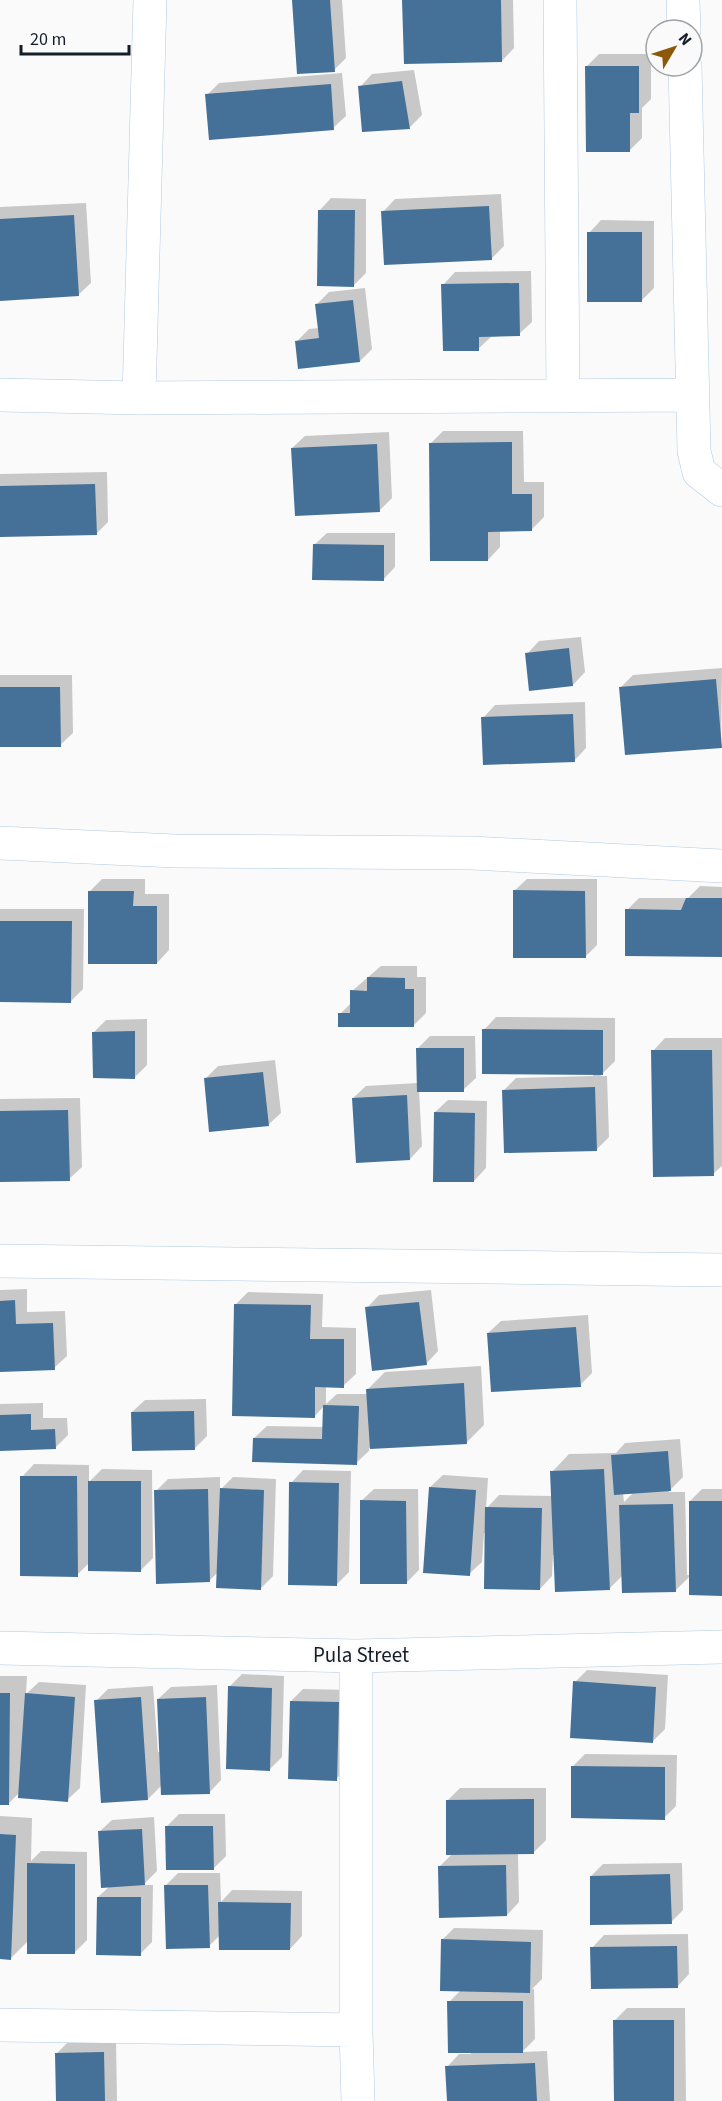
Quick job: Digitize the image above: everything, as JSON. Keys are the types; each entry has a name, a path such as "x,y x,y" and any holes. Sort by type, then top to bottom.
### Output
{"street":[{"path":"139,398 150,0"},
{"path":"560,0 563,396"},
{"path":"683,0 684,18"},
{"path":"685,78 694,451 699,472 722,490"},
{"path":"0,395 139,398 691,395"},
{"path":"0,843 175,851 472,853 722,866"},
{"path":"0,1261 722,1270"},
{"name":"Pula Street","path":"0,1648 356,1656 722,1647"},
{"path":"356,1656 357,2101"},
{"path":"0,2025 356,2030"}],"building":[{"path":"292,0 330,0 335,72 297,74"},
{"path":"402,0 501,0 502,62 404,64"},
{"path":"585,66 639,66 639,113 630,113 630,152 586,152"},
{"path":"402,81 410,129 362,132 358,86"},
{"path":"331,84 334,130 209,140 205,94"},
{"path":"489,206 492,260 384,265 381,211"},
{"path":"318,210 355,210 354,287 317,286"},
{"path":"74,215 79,296 0,301 0,219"},
{"path":"587,232 642,232 642,302 587,302"},
{"path":"519,283 520,336 479,337 479,351 443,351 441,284"},
{"path":"353,300 360,362 298,369 295,341 319,338 315,304"},
{"path":"512,442 512,494 532,494 532,531 488,532 488,561 430,561 429,443"},
{"path":"377,444 380,512 295,516 291,448"},
{"path":"95,484 97,535 0,537 0,486"},
{"path":"313,544 384,545 384,581 312,580"},
{"path":"569,648 573,686 529,691 525,653"},
{"path":"716,679 722,748 625,755 619,687"},
{"path":"0,687 60,687 61,747 0,747"},
{"path":"573,714 575,762 483,765 481,717"},
{"path":"513,890 585,891 586,958 513,958"},
{"path":"88,891 134,891 133,906 157,906 157,964 88,964"},
{"path":"686,898 722,898 722,957 625,956 625,909 681,910"},
{"path":"0,921 72,921 71,1003 0,1002"},
{"path":"367,977 405,978 405,989 414,989 414,1027 338,1027 338,1013 350,1013 350,990 367,991"},
{"path":"482,1029 603,1030 603,1075 482,1074"},
{"path":"135,1031 135,1079 93,1078 92,1032"},
{"path":"416,1048 464,1048 464,1092 417,1092"},
{"path":"651,1050 712,1050 714,1176 653,1177"},
{"path":"263,1072 269,1126 209,1132 204,1078"},
{"path":"595,1087 597,1151 504,1153 502,1090"},
{"path":"407,1095 410,1160 356,1163 352,1098"},
{"path":"68,1110 70,1181 0,1182 0,1111"},
{"path":"434,1112 475,1113 474,1182 433,1182"},
{"path":"15,1300 16,1324 53,1323 55,1370 0,1372 0,1301"},
{"path":"419,1302 427,1365 372,1371 365,1307"},
{"path":"234,1304 311,1305 310,1339 344,1339 344,1388 315,1387 315,1418 232,1416"},
{"path":"576,1327 581,1387 491,1392 487,1333"},
{"path":"464,1383 467,1444 370,1449 366,1389"},
{"path":"323,1405 359,1406 357,1465 252,1462 253,1438 322,1439"},
{"path":"194,1411 195,1450 132,1451 131,1412"},
{"path":"31,1414 31,1430 55,1429 56,1449 0,1451 0,1415"},
{"path":"668,1451 671,1491 614,1495 611,1455"},
{"path":"604,1469 610,1590 555,1592 550,1471"},
{"path":"20,1476 77,1476 78,1577 20,1576"},
{"path":"88,1481 141,1481 141,1572 88,1571"},
{"path":"289,1482 339,1483 337,1586 288,1585"},
{"path":"429,1487 476,1490 470,1576 423,1573"},
{"path":"220,1488 264,1490 261,1590 216,1588"},
{"path":"208,1489 210,1582 156,1584 154,1490"},
{"path":"360,1500 406,1501 407,1584 360,1584"},
{"path":"689,1501 722,1501 722,1596 689,1595"},
{"path":"673,1504 676,1592 622,1593 619,1505"},
{"path":"485,1507 542,1508 540,1590 484,1589"},
{"path":"573,1681 656,1687 653,1743 570,1738"},
{"path":"228,1686 272,1688 270,1771 226,1769"},
{"path":"0,1693 10,1693 9,1805 0,1805"},
{"path":"25,1693 75,1697 68,1802 18,1798"},
{"path":"141,1697 148,1800 101,1803 94,1700"},
{"path":"206,1697 210,1794 161,1795 157,1699"},
{"path":"290,1701 339,1702 337,1781 288,1779"},
{"path":"571,1766 665,1767 665,1820 571,1818"},
{"path":"534,1799 534,1854 446,1855 446,1800"},
{"path":"165,1826 213,1826 214,1870 166,1870"},
{"path":"142,1829 145,1885 101,1888 98,1831"},
{"path":"0,1834 16,1835 11,1960 0,1959"},
{"path":"27,1863 75,1864 75,1954 27,1954"},
{"path":"506,1865 507,1916 439,1918 438,1866"},
{"path":"670,1874 672,1924 590,1925 590,1876"},
{"path":"164,1885 208,1885 210,1948 166,1949"},
{"path":"97,1897 141,1897 141,1956 96,1955"},
{"path":"218,1902 291,1903 290,1950 219,1950"},
{"path":"441,1939 531,1942 530,1993 440,1991"},
{"path":"677,1946 678,1988 591,1989 590,1947"},
{"path":"447,2001 523,2001 523,2053 448,2053"},
{"path":"613,2020 674,2020 674,2101 614,2101"},
{"path":"104,2052 105,2101 56,2101 55,2053"},
{"path":"535,2063 537,2101 447,2101 445,2066"}]}
